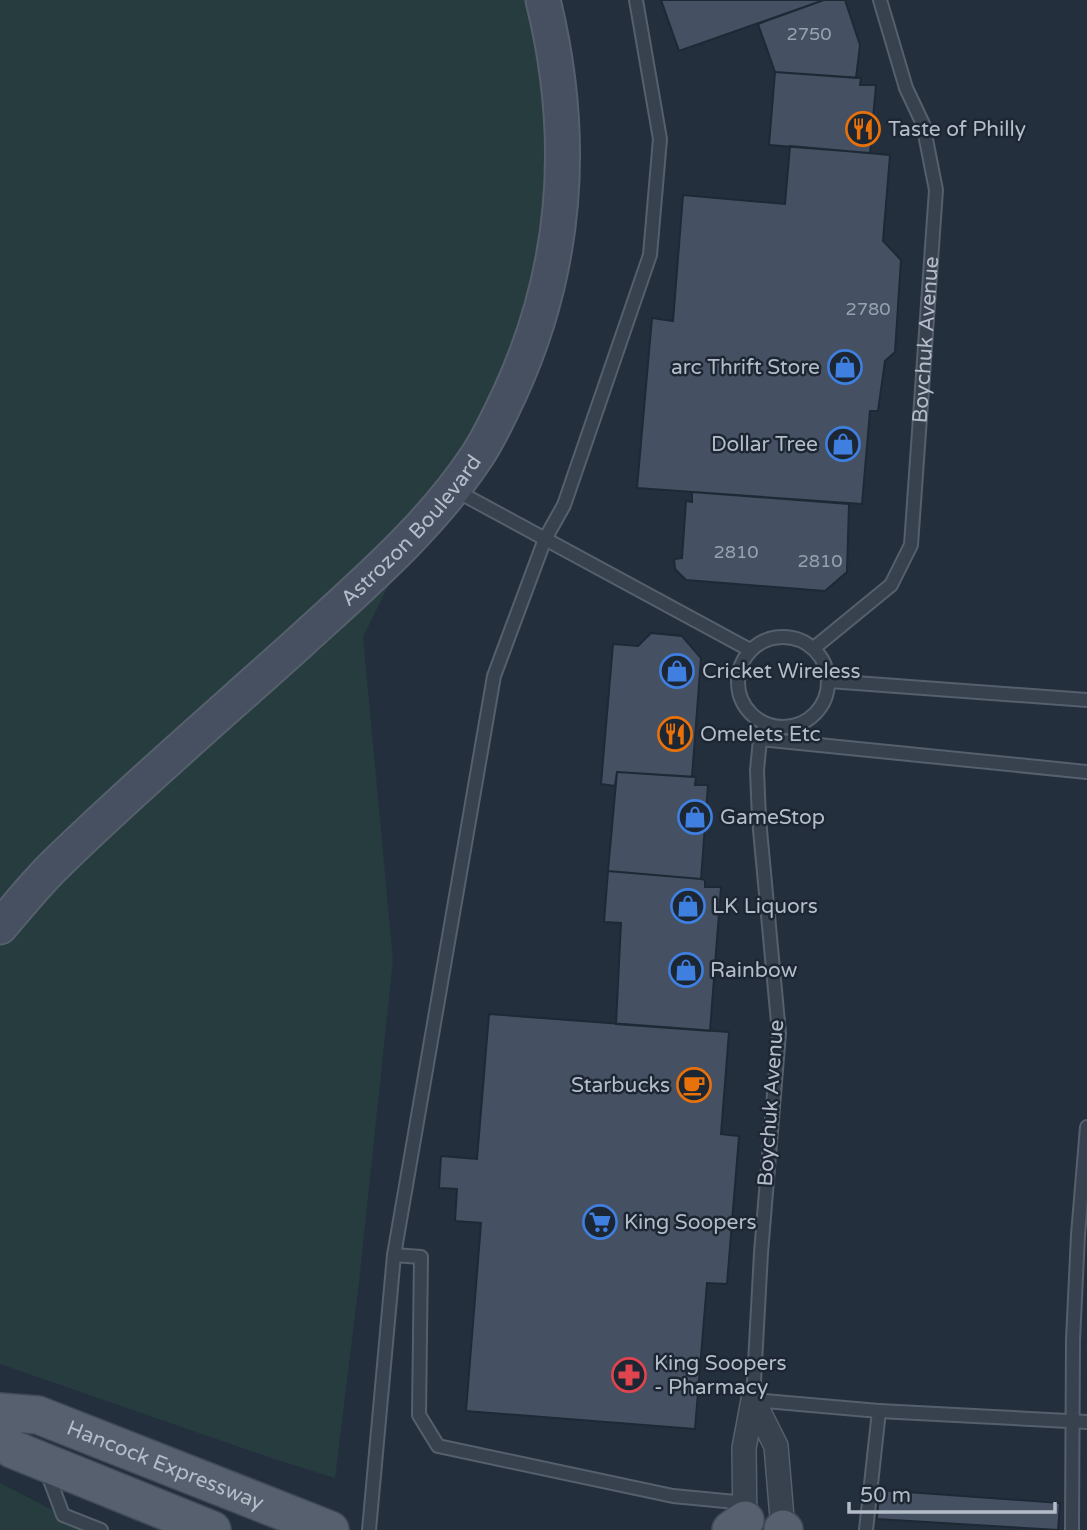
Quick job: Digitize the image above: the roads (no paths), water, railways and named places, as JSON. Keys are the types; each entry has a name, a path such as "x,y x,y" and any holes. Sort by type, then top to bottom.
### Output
{"main road":[{"name":"Astrozon Boulevard","path":"0,927 56,864 413,536 476,459 523,364 544,300 555,250 562,202 564,149 560,93 543,0"},
{"name":"Hancock Expressway","path":"0,1412 38,1415 330,1530"},
{"name":"Hancock Expressway","path":"0,1437 12,1450 212,1530"}],"street":[{"name":"Boychuk Avenue","path":"742,1521 744,1448 753,1401"},
{"path":"753,1401 776,1446 783,1530"}],"lane":[{"path":"369,1530 394,1255 494,676 545,539 564,505 650,255 660,139 636,0"},
{"name":"Boychuk Avenue","path":"814,648 891,585 911,545 936,190 923,124 906,88 880,0"},
{"path":"453,489 750,650"},
{"path":"785,636 800,639 814,648 826,666 828,681 826,696 819,710 805,722 789,727 766,724 751,715 742,702 737,684 741,663 750,650 769,638 785,636"},
{"path":"828,681 1087,700"},
{"name":"Boychuk Avenue","path":"753,1401 763,1227 779,1033 759,819 757,770 760,739 766,724"},
{"path":"760,739 1087,772"},
{"path":"1072,1530 1072,1421 1087,1127"},
{"path":"394,1255 421,1257 419,1415 438,1446 673,1496 742,1521"},
{"path":"753,1401 1087,1422"},
{"path":"866,1530 879,1411"},
{"path":"43,1462 63,1515 101,1530"}],"place":[{"name":"Taste of Philly","path":"863,129"},
{"name":"arc Thrift Store","path":"845,367"},
{"name":"Dollar Tree","path":"843,444"},
{"name":"Cricket Wireless","path":"677,671"},
{"name":"Omelets Etc","path":"675,734"},
{"name":"GameStop","path":"695,817"},
{"name":"LK Liquors","path":"688,906"},
{"name":"Rainbow","path":"686,970"},
{"name":"Starbucks","path":"694,1085"},
{"name":"King Soopers","path":"600,1222"},
{"name":"King Soopers - Pharmacy","path":"629,1375"}]}
